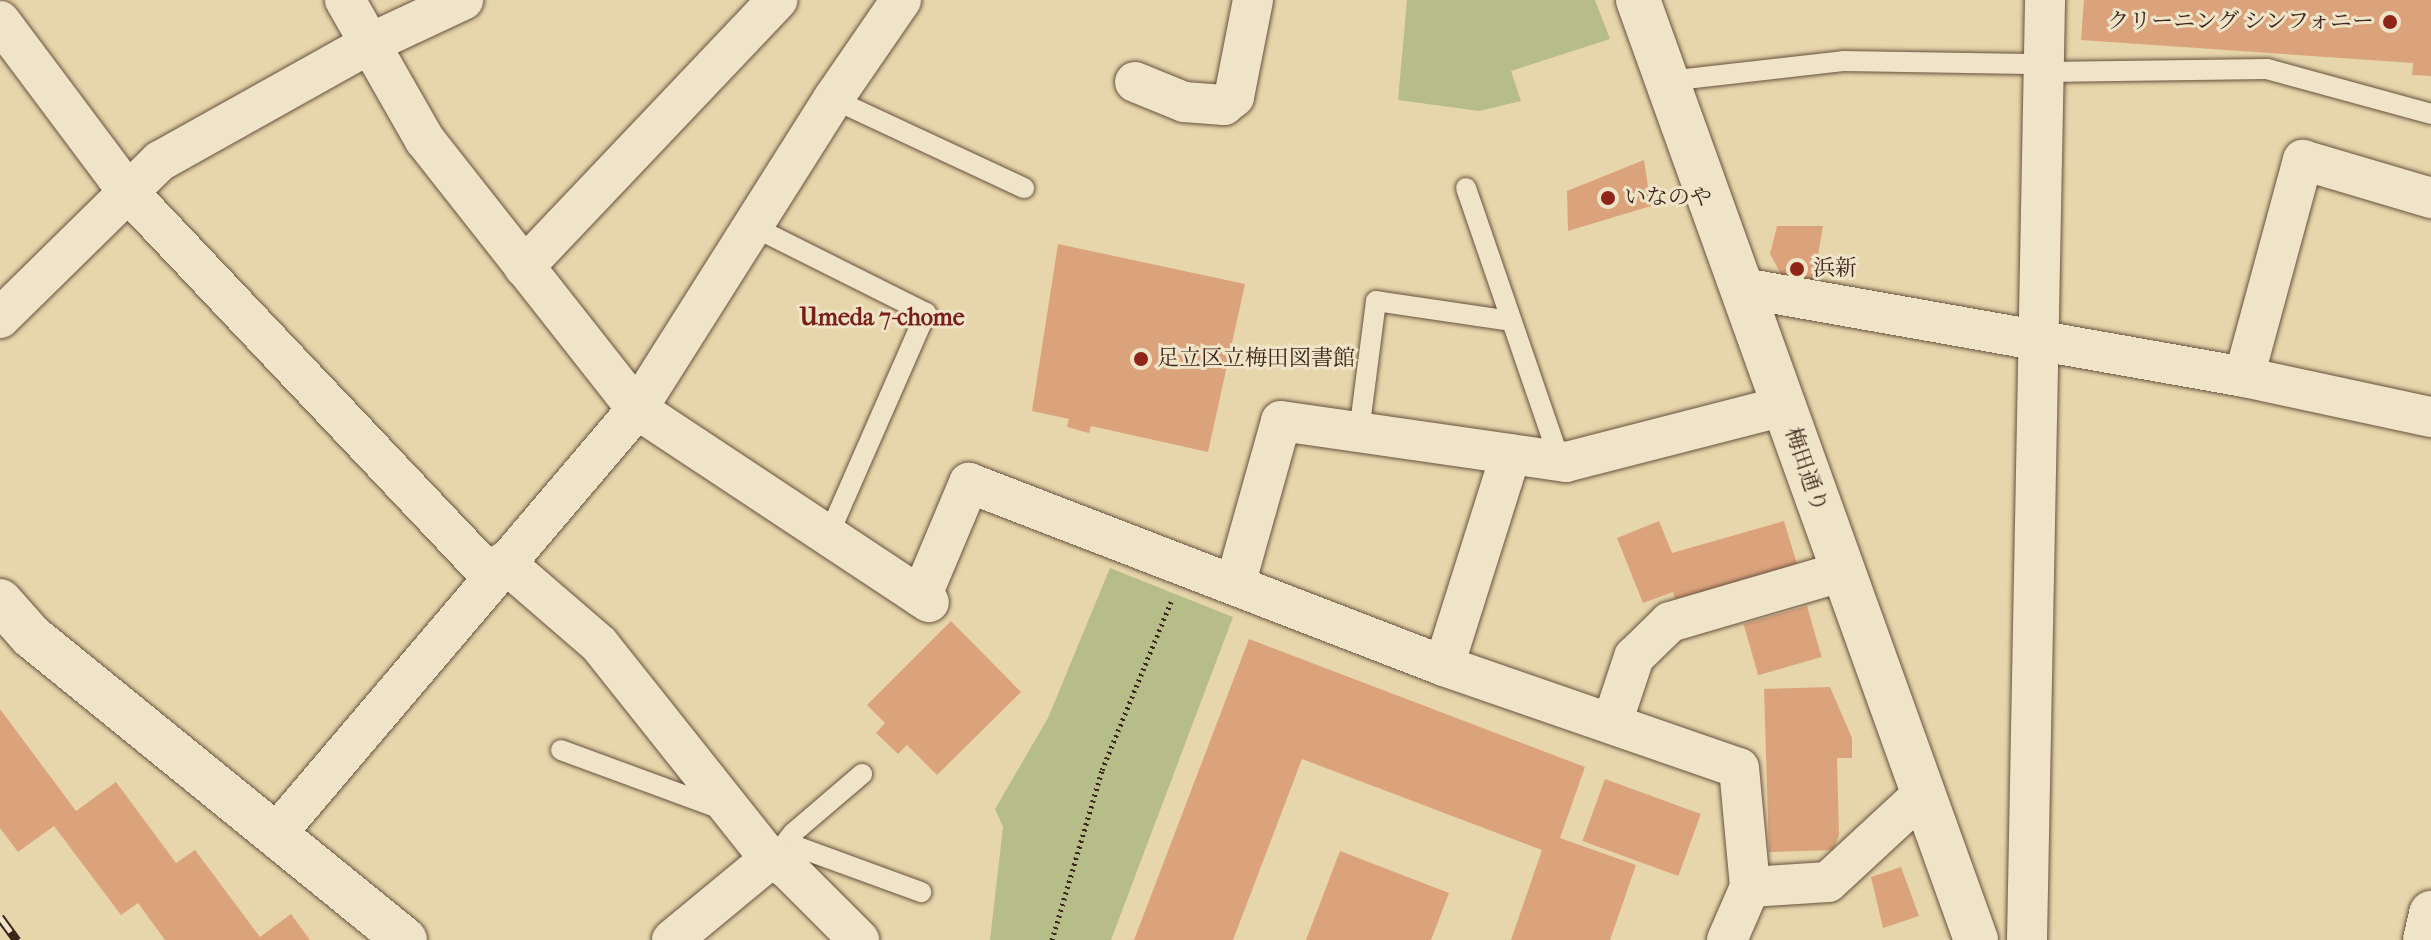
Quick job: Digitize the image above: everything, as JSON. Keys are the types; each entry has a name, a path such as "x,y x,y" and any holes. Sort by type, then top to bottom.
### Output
{"street":[{"path":"345,0 425,140 637,409 925,600 969,483 1444,666 1739,768 1750,887 1727,940"},
{"path":"0,318 160,161 369,44 463,0"},
{"path":"524,267 777,0"},
{"path":"275,835 637,409 833,99 901,0"},
{"path":"1135,82 1184,102 1224,105 1234,97 1253,0"},
{"name":"梅田通り","path":"1638,0 1743,288 1841,572 1976,940"},
{"path":"2027,940 2036,338 2045,0"},
{"path":"0,21 128,192 498,569 599,644 731,813 779,851 787,868 859,940"},
{"path":"2244,377 2303,160 2431,198"},
{"path":"1743,288 2036,338 2244,377 2431,417"},
{"path":"1235,585 1281,421 1560,461 1784,406"},
{"path":"1444,666 1511,454"},
{"path":"1612,723 1634,657 1670,622 1841,572"},
{"path":"0,601 31,636 405,940"},
{"path":"1750,887 1828,882 1924,793"},
{"path":"672,940 779,851"},
{"path":"2425,940 2431,913"}],"lane":[{"path":"1668,81 1843,61 2044,68 2267,69 2431,114"},
{"path":"833,99 1024,188"},
{"path":"1466,188 1560,461"},
{"path":"752,226 926,313 828,536"},
{"path":"1359,432 1376,301 1511,321"},
{"path":"561,750 731,813"},
{"path":"862,774 793,833 779,851 921,892"}],"path":[{"path":"1052,940 1102,770 1185,566"}],"green space":[{"path":"1407,0 1595,0 1610,39 1511,71 1521,101 1479,111 1398,100"},
{"path":"1110,568 1233,617 1111,940 990,940 1003,827 995,809 1048,718"}],"building":[{"path":"2084,0 2431,0 2431,76 2412,75 2413,63 2081,40"},
{"name":"いなのや","path":"1644,160 1651,206 1568,231 1567,191"},
{"name":"浜新","path":"1777,226 1823,226 1813,284 1788,287 1770,254"},
{"path":"1058,244 1245,284 1208,452 1091,426 1089,433 1067,427 1069,419 1032,411"},
{"path":"1659,521 1672,553 1784,521 1797,564 1675,599 1673,592 1643,603 1617,538"},
{"path":"1807,606 1822,657 1758,675 1744,624"},
{"path":"951,621 1021,692 937,775 907,745 898,754 876,733 885,723 867,705"},
{"path":"1249,639 1585,767 1560,838 1636,865 1610,940 1511,940 1542,850 1302,759 1233,940 1134,940"},
{"path":"1830,687 1852,738 1852,758 1837,758 1839,835 1833,850 1769,852 1764,689"},
{"path":"0,709 76,811 116,782 176,863 195,850 260,937 291,914 310,940 165,940 138,903 121,915 54,826 18,852 0,828"},
{"path":"1605,779 1701,814 1678,876 1582,841"},
{"path":"1340,851 1449,893 1431,940 1306,940"},
{"path":"1901,867 1919,916 1883,928 1871,877"}],"railway":[{"path":"0,917 17,940"}],"place":[{"name":"クリーニング シンフォニー","path":"2390,22"},
{"name":"いなのや","path":"1608,198"},
{"name":"浜新","path":"1797,269"},
{"name":"足立区立梅田図書館","path":"1141,359"}],"district":[{"name":"Umeda 7-chome","path":"882,318"}]}
